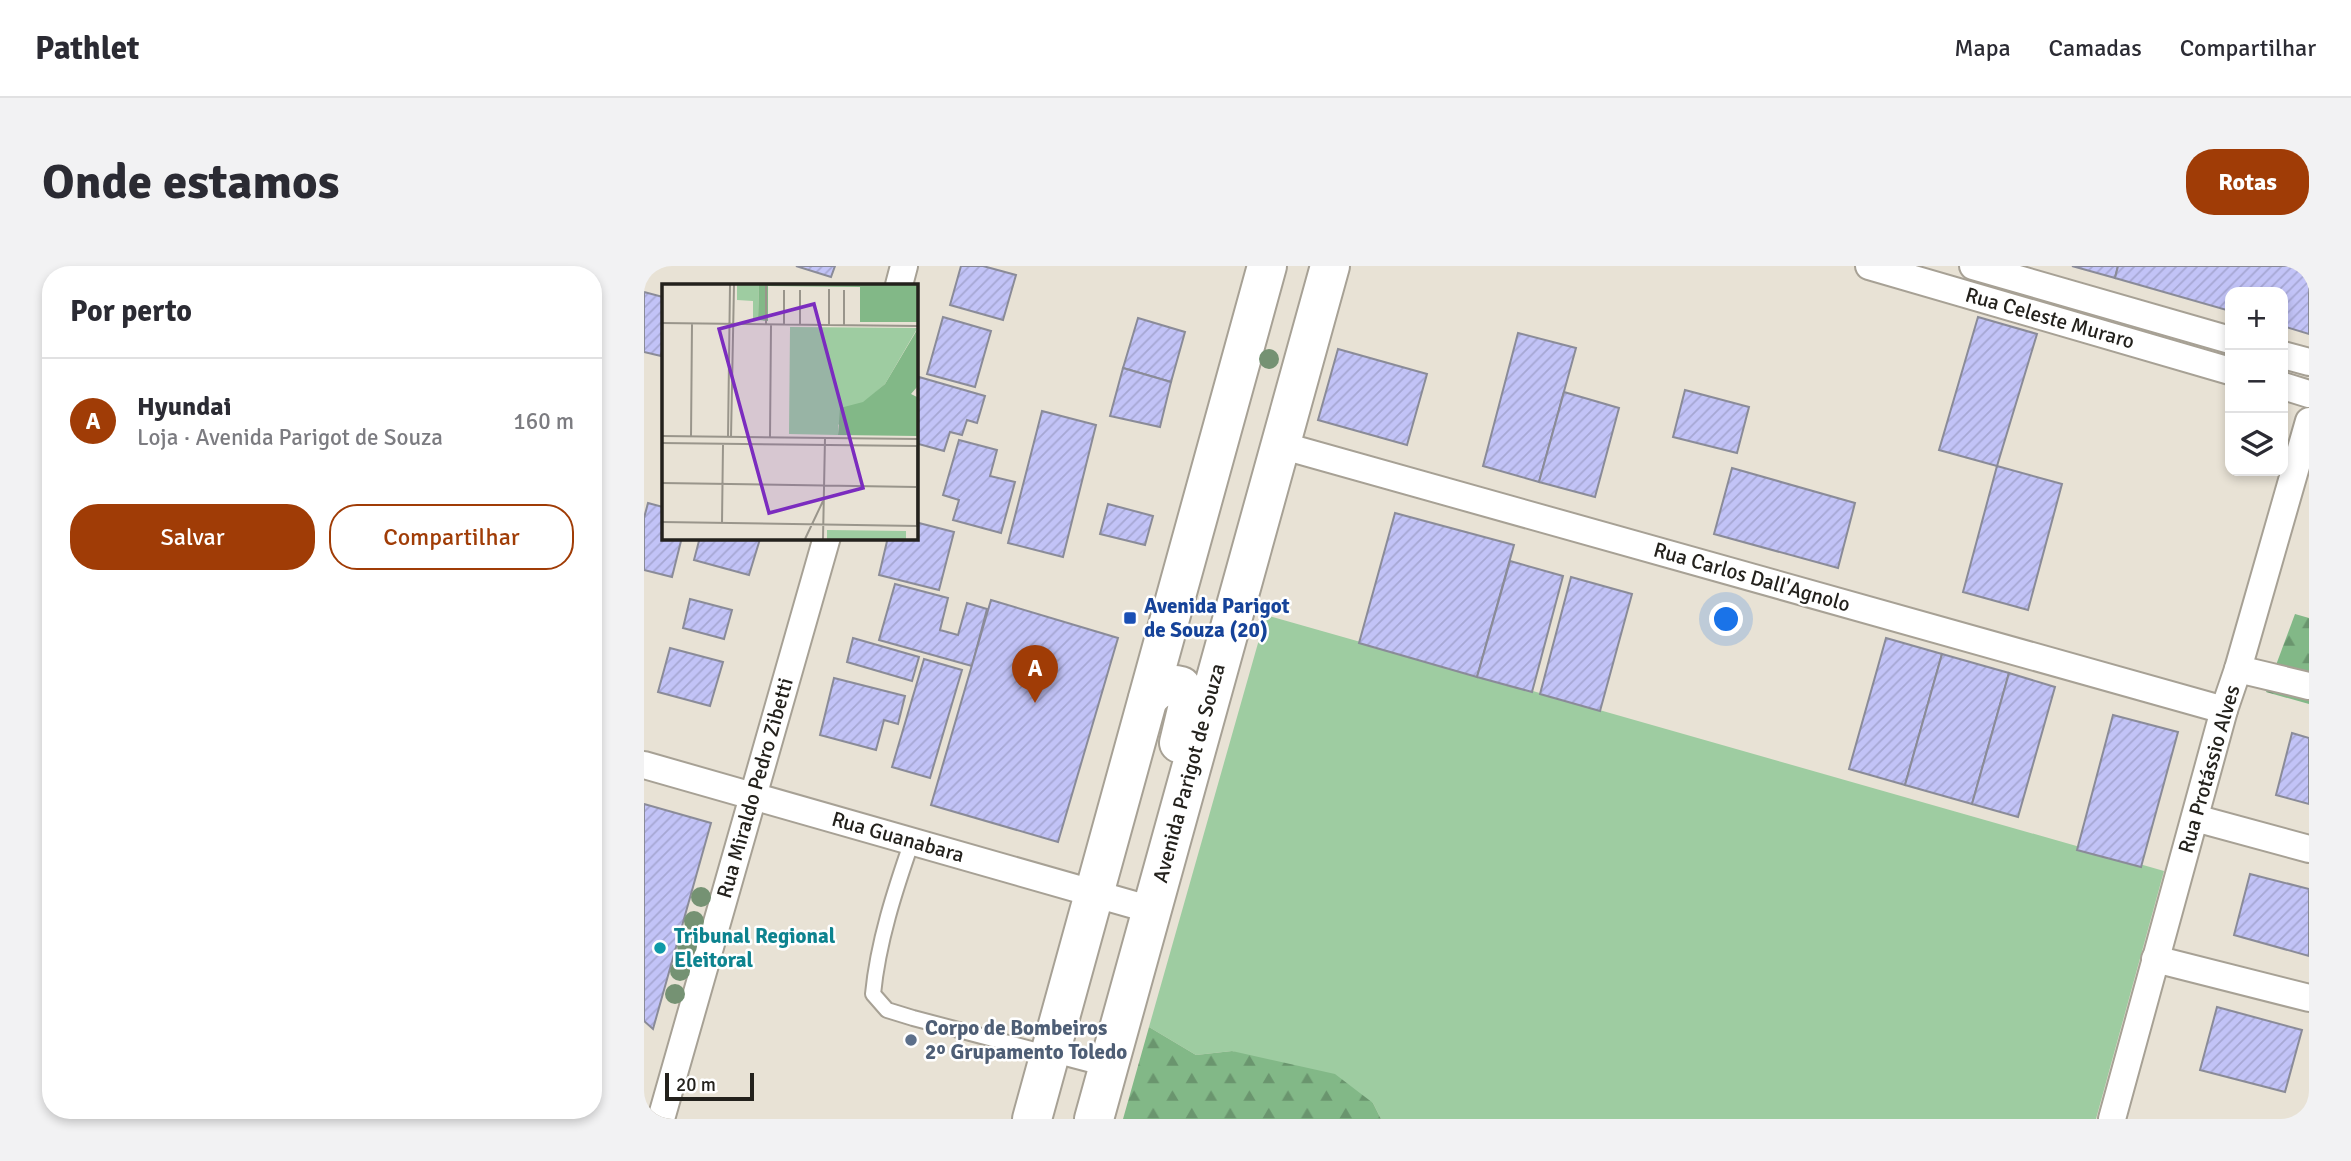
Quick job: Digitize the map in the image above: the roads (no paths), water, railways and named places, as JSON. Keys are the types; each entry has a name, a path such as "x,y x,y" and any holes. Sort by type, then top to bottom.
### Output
{"main road":[{"path":"1032,1119 1267,266"},
{"path":"1297,266 1305,266"},
{"name":"Avenida Parigot de Souza","path":"1094,1119 1330,266"},
{"path":"1148,699 1158,688 1171,683 1181,686 1189,701 1154,854 1154,903"}],"street":[{"path":"899,284 904,266"},
{"name":"Rua Celeste Muraro","path":"1869,266 2225,370"},
{"name":"Rua Celeste Muraro","path":"1973,266 2225,339"},
{"path":"2288,356 2309,362"},
{"path":"2288,388 2309,394"},
{"name":"Rua Protássio Alves","path":"2112,1119 2224,710 2309,421"},
{"name":"Rua Carlos Dall'Agnolo","path":"1280,445 2224,710"},
{"name":"Rua Miraldo Pedro Zibetti","path":"660,1119 826,539"},
{"path":"2238,669 2309,686"},
{"name":"Rua Guanabara","path":"644,765 1093,893 1154,903"},
{"path":"2195,818 2309,849"},
{"path":"2155,959 2309,998"}],"lane":[{"path":"912,841 876,968 873,994 887,1010 1108,1070"}],"place":[{"name":"Avenida Parigot de Souza (20)","path":"1130,618"},
{"name":"Hyundai","path":"1035,703"},
{"name":"Tribunal Regional Eleitoral","path":"660,948"},
{"name":"Corpo de Bombeiros 2º Grupamento Toledo","path":"911,1040"}]}
